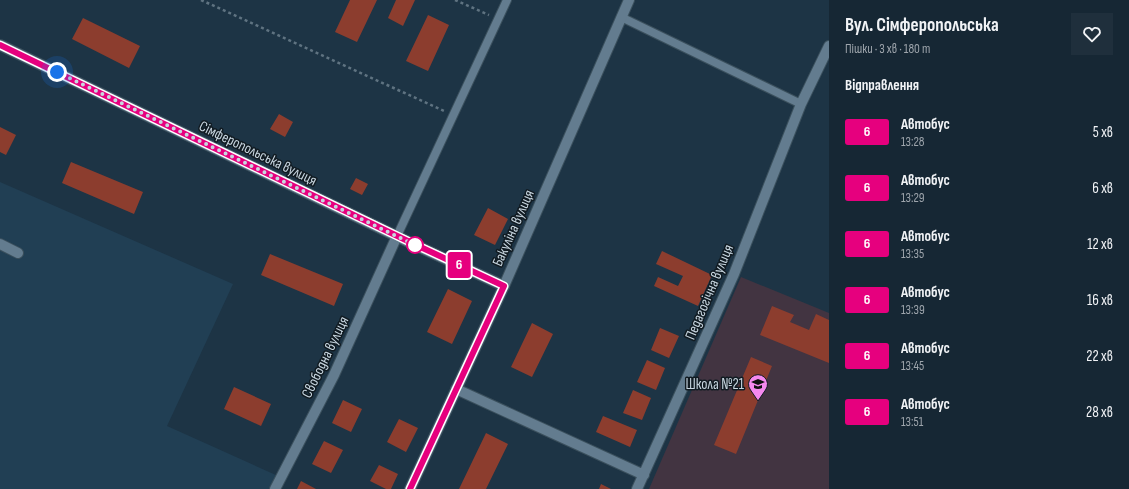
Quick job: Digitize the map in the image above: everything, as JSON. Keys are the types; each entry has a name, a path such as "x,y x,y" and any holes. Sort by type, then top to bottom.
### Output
{"street":[{"name":"Бакуліна вулиця","path":"410,489 504,286 629,0"},
{"name":"Сімферопольська вулиця","path":"0,45 504,286"},
{"name":"Педагогічна вулиця","path":"637,489 734,274 801,104 829,46"},
{"name":"Свободна вулиця","path":"275,489 334,375 397,236"},
{"path":"0,244 18,253"},
{"path":"456,389 644,475"}],"lane":[{"path":"397,236 507,0"},
{"path":"621,17 801,104"}],"path":[{"path":"201,0 454,115"},
{"path":"455,0 498,20"}],"shaded area":[{"path":"0,182 233,284 167,426 278,476 272,489 0,489"},
{"name":"Школа №21","path":"741,277 829,313 829,489 649,489"}],"building":[{"path":"350,0 377,0 357,42 335,32"},
{"path":"396,0 415,0 403,26 388,18"},
{"path":"428,15 449,25 428,71 406,61"},
{"path":"83,18 140,46 129,68 72,39"},
{"path":"279,114 293,122 285,137 270,129"},
{"path":"0,127 16,135 6,155 0,152"},
{"path":"71,162 143,192 134,214 62,183"},
{"path":"356,178 368,184 362,195 350,189"},
{"path":"488,208 508,219 495,245 474,235"},
{"path":"662,251 712,275 698,306 654,286 658,277 678,286 683,276 656,264"},
{"path":"270,254 343,284 334,306 261,275"},
{"path":"448,289 472,301 452,344 427,332"},
{"path":"772,306 794,315 790,322 809,330 816,314 829,320 829,363 760,335"},
{"path":"532,323 553,334 532,377 511,367"},
{"path":"660,328 679,336 669,358 651,350"},
{"path":"751,357 772,366 736,454 714,445"},
{"path":"647,360 665,368 656,390 637,382"},
{"path":"234,387 271,404 261,426 224,409"},
{"path":"633,390 651,398 642,420 623,413"},
{"path":"343,400 362,409 351,432 332,423"},
{"path":"603,416 637,430 630,447 596,432"},
{"path":"399,419 418,428 406,452 387,442"},
{"path":"486,433 508,444 486,489 459,489"},
{"path":"324,441 343,450 331,473 312,464"},
{"path":"379,465 398,474 391,489 386,489 370,481"},
{"path":"301,481 316,489 297,489"},
{"path":"601,484 611,489 599,489"}],"bus line":[{"name":"6","path":"0,45 504,286 410,489"}],"place":[{"name":"Школа №21","path":"758,401"}],"route":[{"path":"57,72 415,245"}]}
